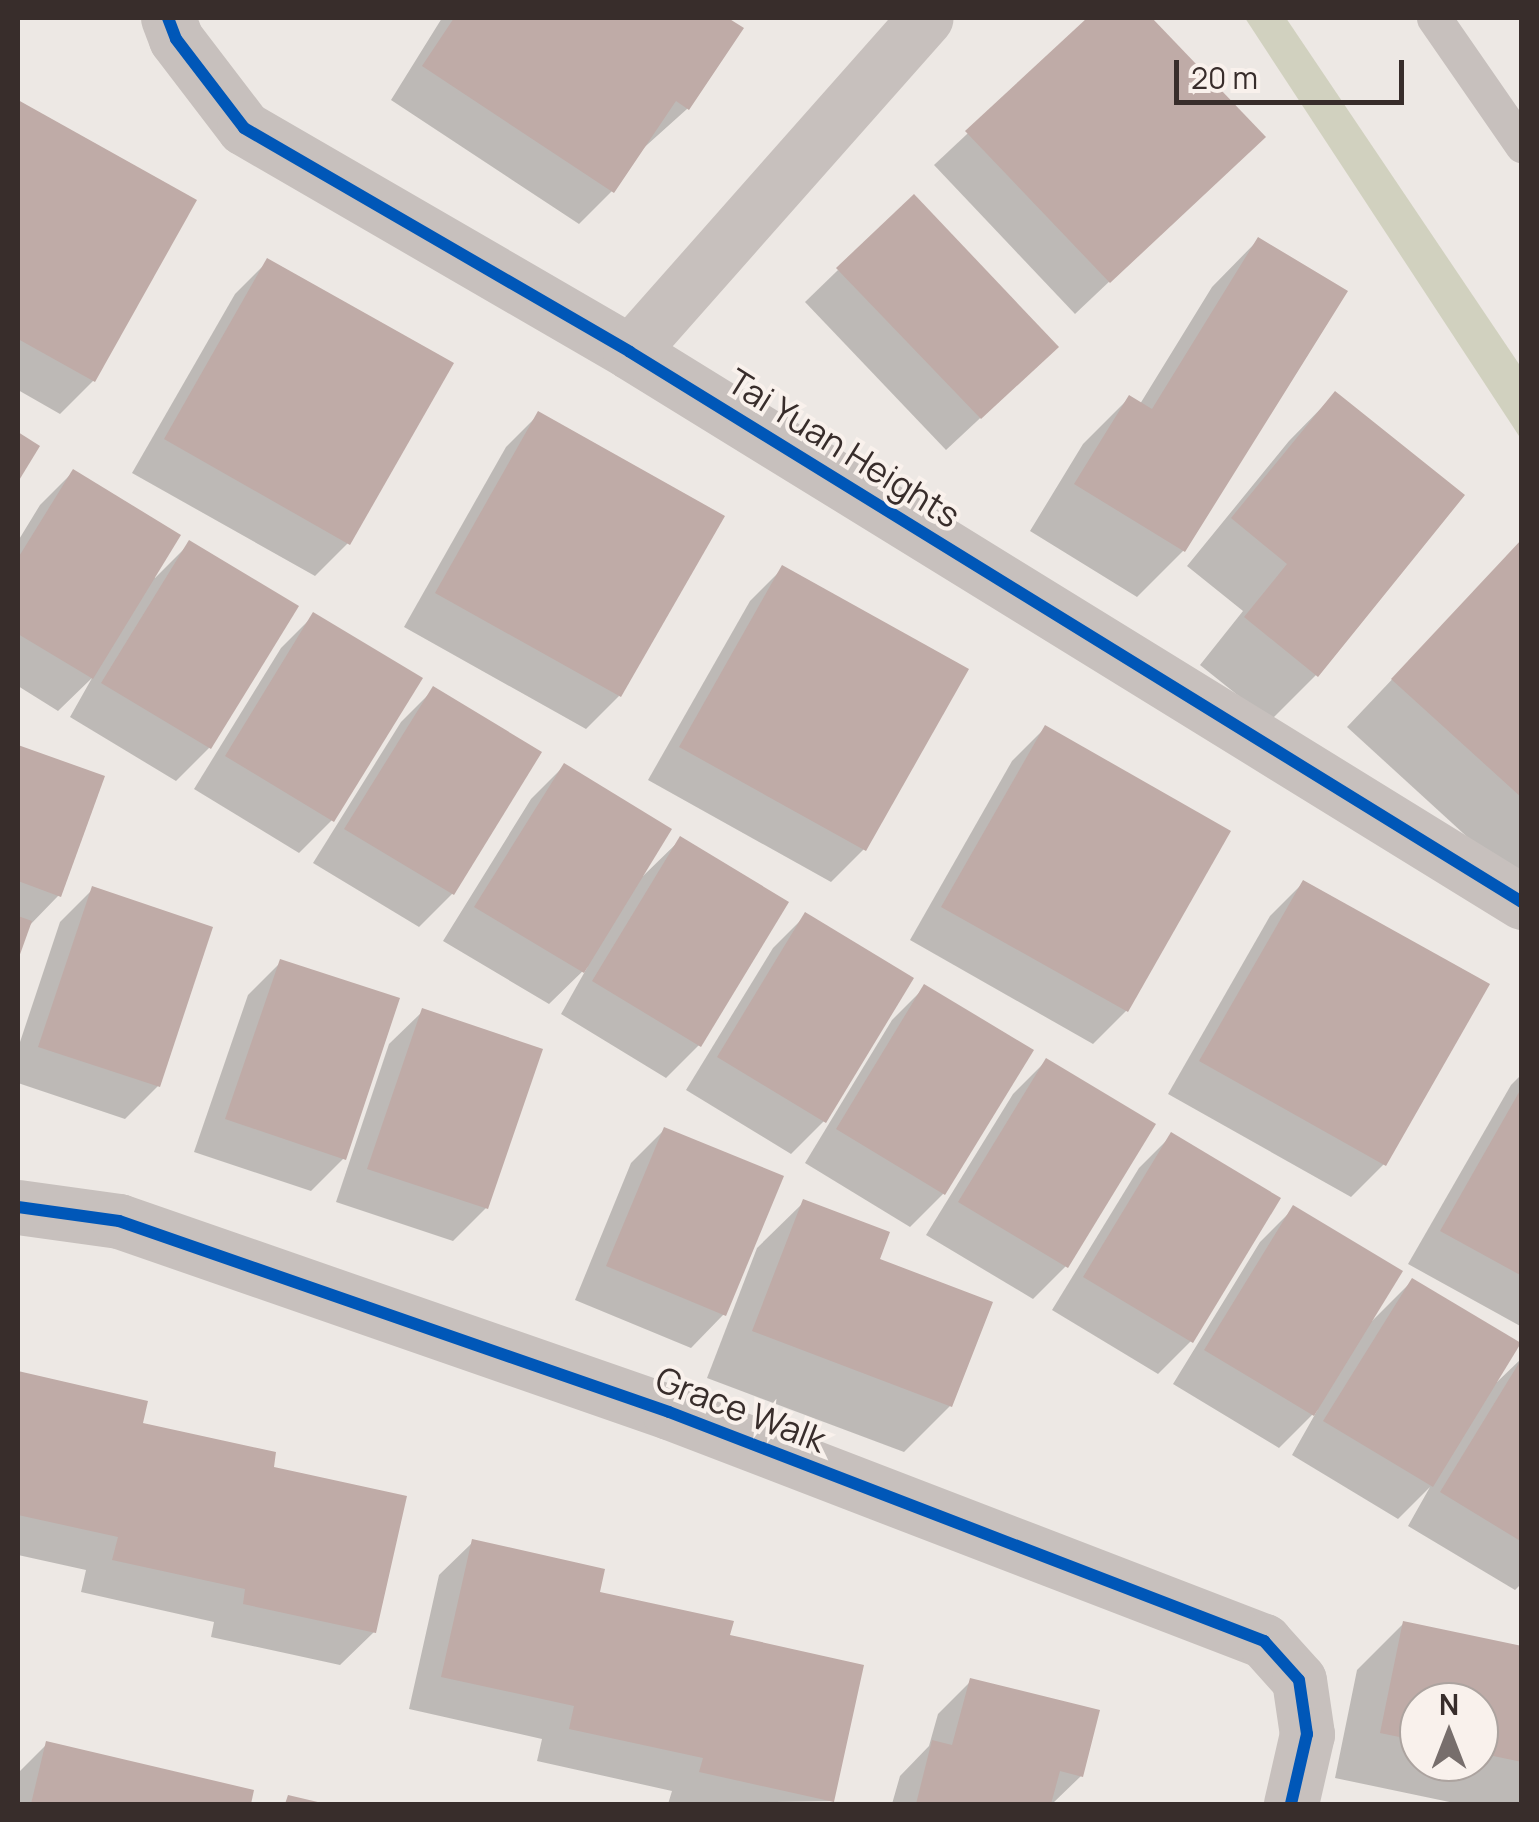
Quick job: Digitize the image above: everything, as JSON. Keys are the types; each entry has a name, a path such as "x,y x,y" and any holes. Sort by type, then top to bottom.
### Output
{"street":[{"name":"Tai Yuan Heights","path":"168,18 176,39 244,128 630,352 1522,902"},
{"path":"630,352 926,18"},
{"name":"Grace Walk","path":"18,1207 119,1220 669,1412 1264,1641 1299,1680 1307,1734 1291,1804"}],"lane":[{"path":"1434,18 1522,145"}],"green space":[{"path":"1245,18 1286,18 1521,367 1521,439"}],"building":[{"path":"454,18 728,18 744,28 689,110 676,101 614,193 422,66"},
{"path":"1087,18 1152,18 1266,137 1110,283 965,131"},
{"path":"18,100 197,200 95,382 18,339"},
{"path":"914,194 1059,347 981,419 836,268"},
{"path":"1258,237 1348,291 1185,552 1074,484 1129,395 1152,409"},
{"path":"267,258 454,363 350,545 164,439"},
{"path":"1335,391 1465,495 1318,677 1244,617 1287,564 1231,518"},
{"path":"538,411 725,516 621,697 435,593"},
{"path":"18,432 40,446 18,482"},
{"path":"73,469 181,535 93,679 18,634 18,558"},
{"path":"1522,539 1522,798 1391,679"},
{"path":"189,540 299,606 211,749 101,683"},
{"path":"782,565 969,669 866,851 679,747"},
{"path":"313,612 423,678 334,822 225,756"},
{"path":"433,686 542,752 454,895 344,829"},
{"path":"1045,725 1231,831 1128,1012 941,907"},
{"path":"18,745 105,776 61,897 18,881"},
{"path":"564,763 672,829 584,973 474,907"},
{"path":"680,836 789,902 701,1047 592,981"},
{"path":"1303,880 1490,984 1386,1166 1199,1061"},
{"path":"92,886 213,927 160,1087 38,1047"},
{"path":"805,912 914,978 826,1123 717,1057"},
{"path":"18,916 32,921 18,960"},
{"path":"280,959 400,998 346,1160 225,1119"},
{"path":"924,984 1034,1050 945,1195 836,1129"},
{"path":"422,1008 543,1049 488,1209 367,1169"},
{"path":"1046,1058 1156,1124 1068,1268 958,1202"},
{"path":"1522,1087 1522,1276 1440,1231"},
{"path":"664,1127 784,1176 726,1316 606,1266"},
{"path":"1171,1132 1281,1198 1193,1343 1083,1277"},
{"path":"803,1199 890,1232 880,1259 993,1302 952,1407 752,1331"},
{"path":"1293,1205 1403,1271 1314,1416 1204,1350"},
{"path":"1412,1278 1521,1343 1433,1487 1323,1421"},
{"path":"1522,1358 1522,1542 1440,1492"},
{"path":"18,1371 148,1401 143,1423 276,1452 274,1467 407,1496 376,1633 243,1604 245,1589 112,1560 118,1537 18,1515"},
{"path":"472,1539 605,1569 600,1592 734,1621 730,1635 864,1665 834,1802 699,1772 703,1758 569,1729 574,1706 441,1677"},
{"path":"1403,1621 1522,1646 1522,1762 1499,1757 1499,1682 1399,1682 1399,1737 1380,1733"},
{"path":"970,1678 1100,1710 1083,1777 1060,1771 1051,1804 916,1804 932,1740 952,1745"},
{"path":"46,1741 254,1790 251,1804 31,1804"},
{"path":"288,1795 322,1803 285,1804"}],"cycle path":[{"path":"168,18 176,39 244,128 630,352 1522,902"},
{"path":"18,1207 119,1221 669,1412 1264,1641 1299,1680 1307,1734 1291,1804"}]}
